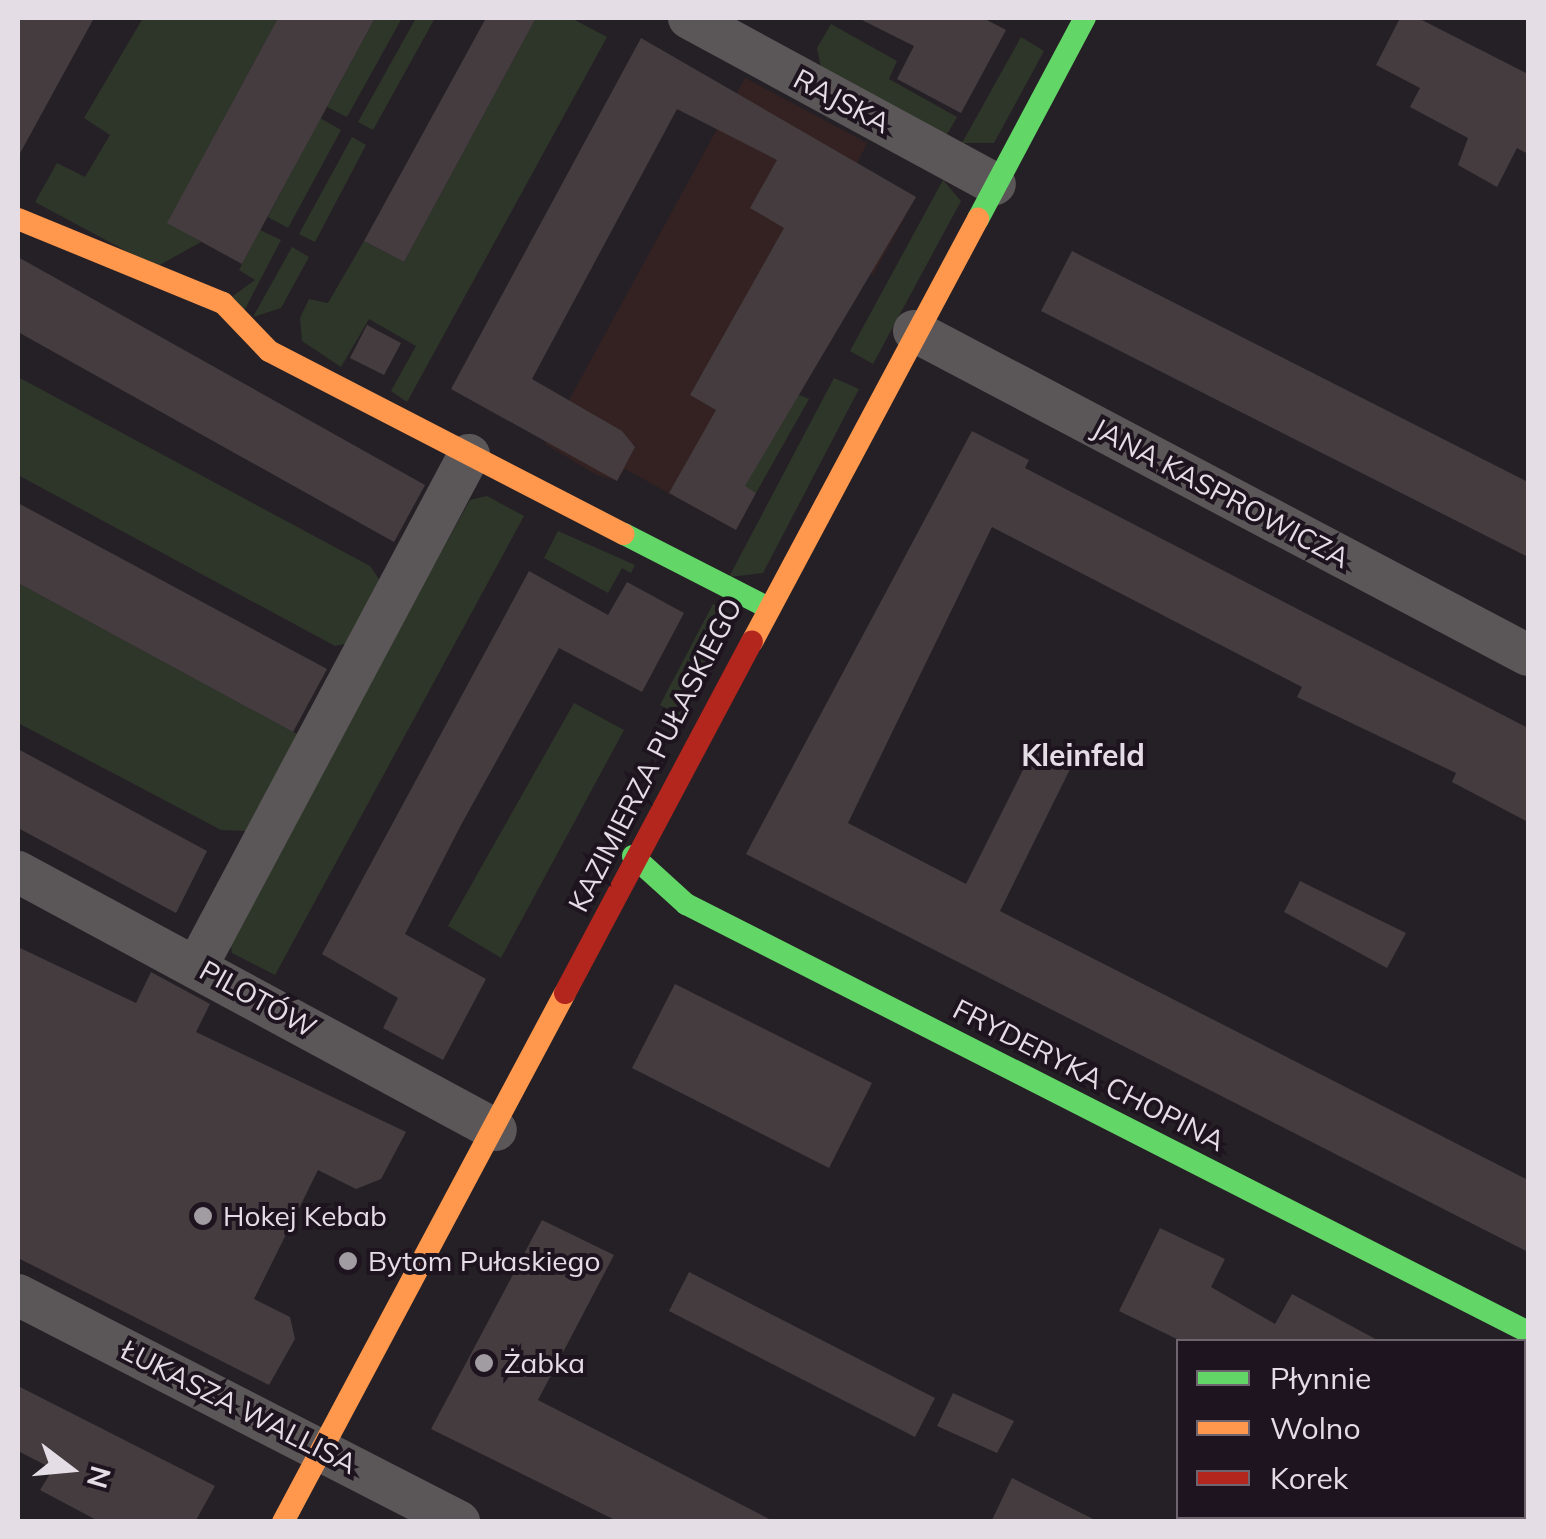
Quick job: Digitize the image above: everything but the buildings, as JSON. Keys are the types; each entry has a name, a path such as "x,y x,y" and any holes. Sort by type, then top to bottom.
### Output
{"street":[{"name":"KAZIMIERZA PUŁASKIEGO","path":"282,1522 496,1130 765,606 1085,18"},
{"name":"RAJSKA","path":"700,20 996,184"},
{"path":"18,218 222,303 269,351 765,606"},
{"name":"JANA KASPROWICZA","path":"914,331 1528,655"},
{"path":"197,966 469,455"},
{"name":"FRYDERYKA CHOPINA","path":"634,856 686,904 1528,1332"},
{"name":"PILOTÓW","path":"18,872 496,1130"},
{"name":"ŁUKASZA WALLISA","path":"18,1295 458,1522"}],"shaded area":[{"path":"745,78 867,143 856,165 916,197 873,275 863,269 719,472 756,493 736,530 625,469 617,481 597,475 545,444"}],"green space":[{"path":"143,18 278,18 168,222 201,242 156,267 35,202 57,163 85,177 110,135 84,118"},
{"path":"375,18 402,18 347,117 327,107"},
{"path":"416,18 435,18 373,130 358,122"},
{"path":"536,18 571,18 607,37 407,402 391,391 416,346 369,319 341,367 302,341 300,318 309,299 328,303 364,241 404,262"},
{"path":"831,24 897,61 889,79 957,117 946,136 821,67 817,48"},
{"path":"1021,37 1044,51 994,143 962,143"},
{"path":"320,118 341,130 288,228 268,217"},
{"path":"352,137 366,145 315,242 299,234"},
{"path":"943,180 961,201 873,364 850,351"},
{"path":"260,230 281,240 243,313 223,303 255,280 239,270"},
{"path":"292,247 309,257 281,308 253,317"},
{"path":"18,377 370,566 381,582 350,643 335,646 18,475"},
{"path":"834,378 859,389 763,573 729,577"},
{"path":"797,394 809,399 756,493 718,472"},
{"path":"487,496 524,516 275,975 232,953 229,936 470,500"},
{"path":"558,531 635,565 631,573 622,568 608,593 544,558"},
{"path":"18,583 299,735 246,831 221,830 18,723"},
{"path":"713,604 737,616 684,718 660,705"},
{"path":"574,703 624,730 501,958 448,926"}],"traffic: fast":[{"path":"978,219 1085,18"},
{"path":"624,534 765,606"},
{"path":"633,856 686,904 1528,1332"}],"traffic: slow":[{"path":"18,219 223,303 269,351 624,534"},
{"path":"752,642 978,219"},
{"path":"283,1522 565,993"}],"traffic: jam":[{"path":"565,993 752,642"}],"place":[{"name":"Hokej Kebab","path":"203,1216"},
{"name":"Bytom Pułaskiego","path":"348,1261"},
{"name":"Żabka","path":"484,1363"}],"district":[{"name":"Kleinfeld","path":"1083,755"}]}
